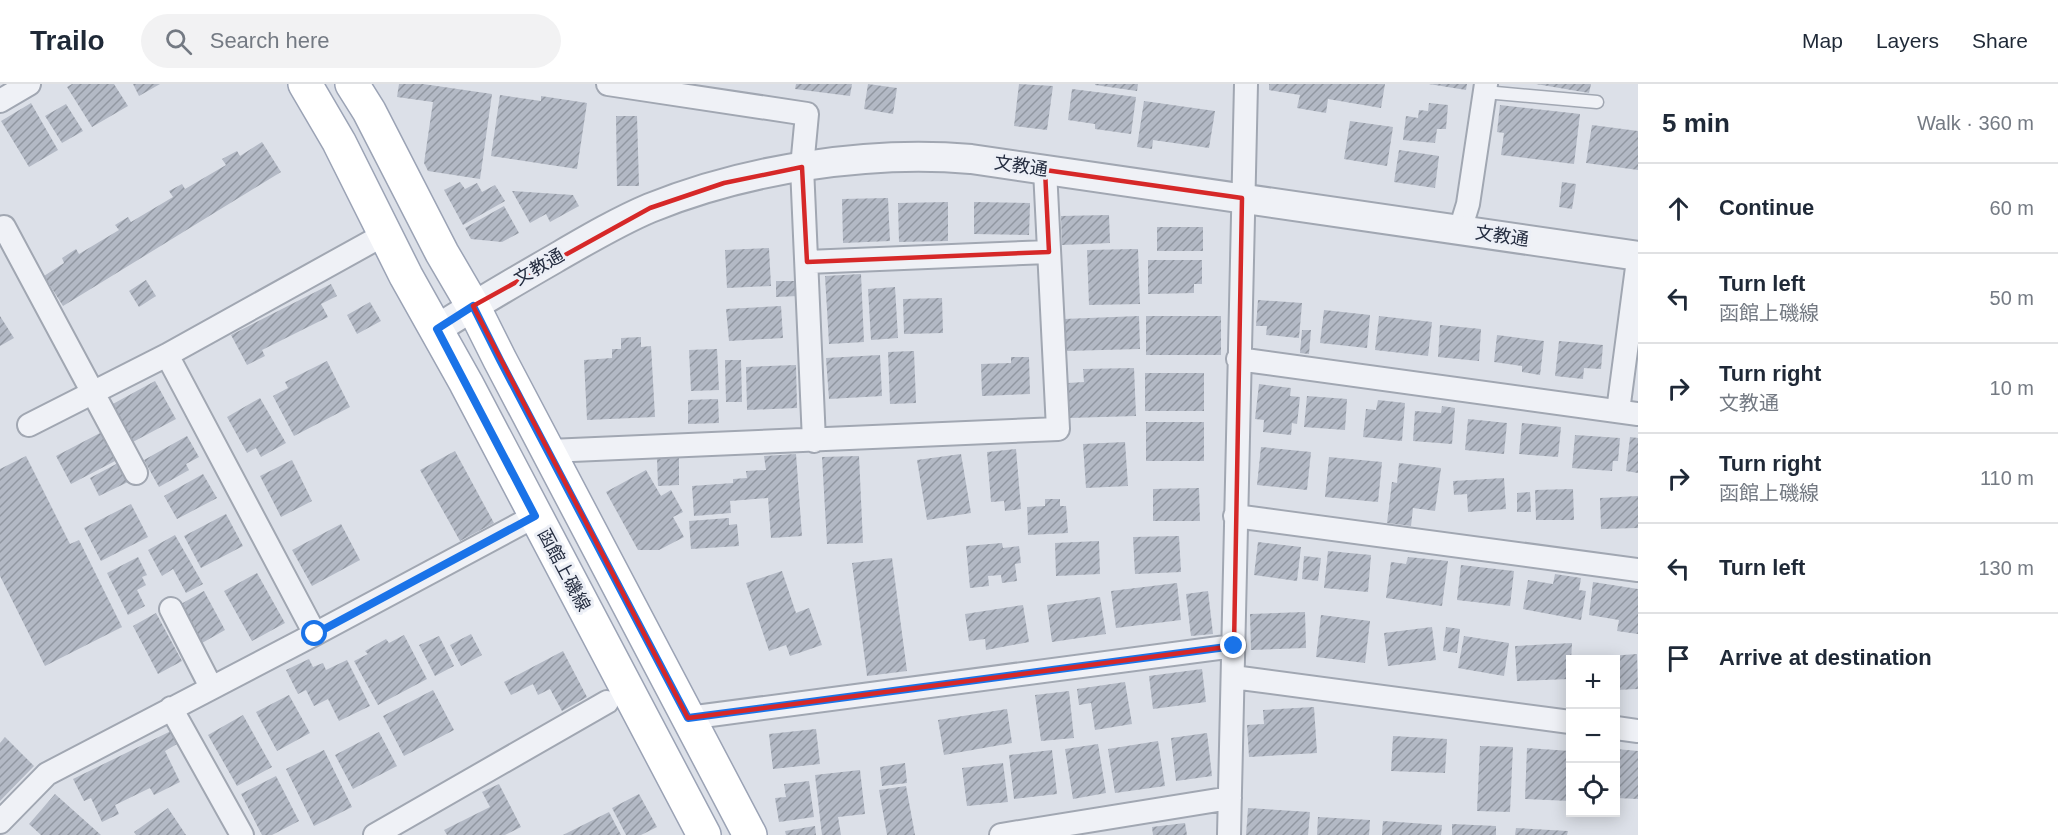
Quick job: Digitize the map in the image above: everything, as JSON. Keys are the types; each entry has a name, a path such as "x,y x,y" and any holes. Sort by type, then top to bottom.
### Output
{"main road":[{"name":"函館上磯線","path":"304,84 339,142 385,234 704,835"},
{"path":"352,84 369,111 442,253 473,306 750,835"}],"street":[{"path":"0,101 29,84"},
{"path":"608,84 807,114 802,167 814,441"},
{"path":"1229,835 1246,84"},
{"path":"1460,230 1468,204 1486,88"},
{"name":"文教通","path":"437,329 590,238 650,208 723,183 766,173 884,158 939,156 1638,256"},
{"path":"549,451 1058,429 1045,170"},
{"path":"0,229 4,227 136,473"},
{"path":"29,424 167,355 385,234"},
{"path":"807,262 1049,252"},
{"path":"1238,359 1628,412 1638,260"},
{"path":"167,355 315,634"},
{"path":"0,822 47,774 535,516"},
{"path":"1235,516 1638,570"},
{"path":"171,609 211,687"},
{"path":"688,718 1234,646"},
{"path":"1233,677 1566,721"},
{"path":"375,835 607,702"},
{"path":"171,708 242,835"},
{"path":"1620,729 1638,731"},
{"path":"1001,835 1230,798"}],"lane":[{"path":"1486,88 1597,102"}],"highlighted area":[{"path":"802,167 807,262 1049,252 1045,170 1242,198 1234,646 688,718 473,306 650,208 724,183"}],"building":[{"path":"72,84 114,84 128,106 92,127 67,87"},
{"path":"133,84 160,84 139,96"},
{"path":"399,84 423,84 492,94 480,179 428,171 424,163 433,102 397,97"},
{"path":"796,84 852,84 850,96 795,89"},
{"path":"868,84 897,88 893,114 864,109"},
{"path":"1019,84 1053,86 1047,130 1014,126"},
{"path":"1095,84 1138,84 1137,91"},
{"path":"1269,84 1385,84 1381,108 1328,99 1326,113 1297,108 1300,95 1269,90"},
{"path":"1429,84 1467,84 1466,90"},
{"path":"1536,84 1591,84 1589,93"},
{"path":"1072,89 1136,97 1131,134 1095,129 1095,124 1068,120"},
{"path":"500,95 541,101 541,96 587,103 577,169 491,156"},
{"path":"1144,101 1215,111 1209,148 1153,140 1152,149 1137,147"},
{"path":"31,103 58,150 29,167 1,121"},
{"path":"1429,103 1448,105 1446,129 1437,129 1435,143 1403,140 1406,116 1418,118 1419,110 1428,111"},
{"path":"66,104 83,131 62,143 45,116"},
{"path":"1500,105 1580,114 1574,164 1501,155 1504,133 1497,132"},
{"path":"616,116 637,116 639,186 617,186"},
{"path":"1350,121 1393,127 1387,166 1344,159"},
{"path":"1592,125 1638,131 1638,170 1586,163"},
{"path":"262,142 281,172 63,306 44,276 64,263 62,258 76,249 79,254 119,230 115,225 128,217 131,222 173,197 169,191 182,184 185,189 226,165 222,159 237,151 240,156"},
{"path":"1399,150 1439,156 1435,188 1394,182"},
{"path":"460,182 465,189 477,183 482,192 495,185 505,201 463,225 444,190"},
{"path":"1562,182 1576,184 1572,209 1559,207"},
{"path":"512,191 573,195 579,206 550,222 546,214 530,223"},
{"path":"888,198 890,241 843,243 842,199"},
{"path":"948,202 948,241 899,242 898,203"},
{"path":"974,202 1030,203 1029,235 974,234"},
{"path":"504,206 519,233 502,242 471,239 465,228"},
{"path":"1109,215 1110,243 1062,245 1061,216"},
{"path":"1157,227 1203,227 1203,251 1157,251"},
{"path":"769,248 771,286 727,288 725,250"},
{"path":"1138,249 1140,304 1089,305 1087,250"},
{"path":"1148,260 1202,260 1202,284 1194,284 1194,293 1148,294"},
{"path":"861,274 864,342 829,344 825,276"},
{"path":"146,280 156,296 139,307 129,291"},
{"path":"776,281 798,281 798,296 776,297"},
{"path":"331,284 337,296 321,304 328,317 262,350 265,356 247,365 231,335"},
{"path":"895,287 898,338 871,340 868,289"},
{"path":"942,298 943,333 904,334 903,299"},
{"path":"1258,300 1302,303 1299,338 1266,335 1267,326 1256,326"},
{"path":"370,302 381,321 357,334 347,315"},
{"path":"781,306 783,338 729,341 726,309"},
{"path":"1324,310 1370,315 1367,348 1320,343"},
{"path":"0,316 14,338 0,346"},
{"path":"1139,316 1140,349 1065,351 1064,319"},
{"path":"1146,316 1221,316 1221,355 1146,355"},
{"path":"1379,316 1432,322 1428,356 1375,350"},
{"path":"1440,325 1481,329 1479,361 1438,357"},
{"path":"1302,330 1311,330 1309,354 1300,353"},
{"path":"1497,335 1544,341 1540,375 1522,372 1522,366 1494,362"},
{"path":"641,337 641,347 651,346 655,417 587,420 584,360 612,358 612,349 621,349 621,338"},
{"path":"1559,341 1603,345 1601,369 1584,368 1583,379 1555,376"},
{"path":"717,349 719,390 691,391 689,350"},
{"path":"914,351 916,403 890,404 888,352"},
{"path":"880,355 882,396 829,399 826,358"},
{"path":"1011,357 1029,357 1030,394 982,396 981,364 1011,363"},
{"path":"725,360 741,360 742,402 726,402"},
{"path":"327,361 350,407 294,436 273,396 288,388 285,382"},
{"path":"796,365 797,408 747,410 746,367"},
{"path":"1134,368 1136,416 1069,418 1068,383 1084,382 1083,369"},
{"path":"1145,373 1204,373 1204,411 1145,411"},
{"path":"155,381 176,419 131,443 111,405"},
{"path":"1259,384 1291,388 1290,396 1300,397 1297,424 1292,423 1291,435 1263,432 1264,420 1255,419"},
{"path":"1307,396 1347,399 1345,430 1304,427"},
{"path":"260,398 286,443 261,457 256,448 247,453 227,417"},
{"path":"718,399 719,423 688,424 688,400"},
{"path":"1378,400 1405,403 1402,441 1363,437 1366,409 1376,410"},
{"path":"1442,406 1455,408 1452,444 1413,441 1415,411 1441,413"},
{"path":"1468,419 1507,423 1504,454 1465,450"},
{"path":"1146,422 1204,422 1204,461 1146,461"},
{"path":"1522,423 1561,427 1558,457 1519,454"},
{"path":"102,432 117,460 71,484 56,456"},
{"path":"1575,435 1620,438 1618,461 1613,461 1612,471 1572,468"},
{"path":"187,436 199,457 186,464 189,470 159,487 144,460"},
{"path":"1630,437 1638,438 1638,473 1626,471"},
{"path":"1125,442 1128,486 1086,488 1083,444"},
{"path":"1261,447 1311,452 1307,490 1257,485"},
{"path":"1016,449 1021,509 1005,511 1004,501 991,502 987,452"},
{"path":"455,451 494,523 460,541 420,470"},
{"path":"796,454 802,536 771,538 768,498 730,501 731,513 694,516 692,486 733,483 733,479 747,478 746,471 766,470 764,456"},
{"path":"961,454 971,513 927,520 917,460"},
{"path":"26,456 70,544 79,540 122,627 45,666 0,576 0,469"},
{"path":"859,456 863,543 827,544 822,457"},
{"path":"1329,457 1382,462 1378,502 1325,497"},
{"path":"679,458 679,485 658,486 657,459"},
{"path":"292,460 312,501 281,517 260,476"},
{"path":"118,463 128,482 99,496 90,478"},
{"path":"1399,463 1441,468 1435,511 1413,508 1411,526 1387,523 1392,482 1397,483"},
{"path":"646,470 661,496 671,490 683,512 673,517 684,537 659,550 638,550 606,492"},
{"path":"203,474 217,498 177,519 164,496"},
{"path":"1504,478 1506,509 1468,512 1467,494 1454,495 1453,481"},
{"path":"1199,488 1200,521 1153,521 1153,489"},
{"path":"1573,489 1574,520 1536,520 1535,490"},
{"path":"1530,492 1531,512 1517,512 1517,493"},
{"path":"1638,496 1638,528 1601,529 1600,498"},
{"path":"1045,499 1060,499 1060,506 1066,506 1068,533 1028,535 1027,507 1045,506"},
{"path":"131,504 148,537 101,561 84,528"},
{"path":"226,514 243,546 201,568 184,536"},
{"path":"729,518 729,525 737,524 739,546 691,549 689,521"},
{"path":"341,524 360,560 312,586 292,550"},
{"path":"175,535 203,584 186,593 173,569 162,576 148,550"},
{"path":"1179,536 1181,572 1135,574 1133,537"},
{"path":"1099,541 1100,574 1056,576 1055,543"},
{"path":"1258,542 1301,547 1297,581 1254,575"},
{"path":"1002,543 1003,548 1019,546 1021,563 1015,564 1017,581 1002,583 1001,575 988,576 989,586 970,588 966,546"},
{"path":"1328,551 1371,555 1368,592 1324,588"},
{"path":"1304,556 1321,558 1318,581 1302,579"},
{"path":"138,557 147,575 142,577 146,585 137,590 145,606 128,615 107,573"},
{"path":"1408,557 1448,561 1442,606 1386,598 1391,562 1406,564"},
{"path":"892,558 907,671 867,676 852,563"},
{"path":"1461,565 1514,571 1510,606 1457,600"},
{"path":"782,571 796,613 809,608 822,645 790,656 786,645 769,651 746,583"},
{"path":"257,573 285,623 252,641 224,591"},
{"path":"1555,574 1581,578 1579,590 1586,591 1581,620 1523,609 1528,580 1553,584"},
{"path":"1593,582 1638,589 1638,634 1617,631 1619,620 1589,615"},
{"path":"1177,583 1181,620 1116,628 1111,591"},
{"path":"204,591 225,630 202,643 181,604"},
{"path":"1208,591 1213,634 1191,636 1186,594"},
{"path":"1100,597 1106,634 1052,642 1047,605"},
{"path":"1023,605 1029,642 986,650 985,639 969,641 965,614"},
{"path":"1305,612 1306,648 1251,650 1250,614"},
{"path":"156,613 182,661 158,674 133,626"},
{"path":"1321,615 1370,621 1365,663 1316,657"},
{"path":"1432,627 1436,660 1388,666 1384,633"},
{"path":"1446,627 1460,629 1457,653 1443,651"},
{"path":"471,634 482,655 461,666 450,645"},
{"path":"404,635 427,679 378,705 354,661 368,654 365,651 386,639 389,643"},
{"path":"439,636 454,666 435,676 419,645"},
{"path":"1464,636 1509,643 1504,676 1458,668"},
{"path":"1572,643 1571,655 1566,655 1566,679 1517,681 1515,646"},
{"path":"563,651 587,697 562,711 550,689 538,695 533,684 511,695 504,682"},
{"path":"1637,654 1638,689 1620,690 1620,655"},
{"path":"309,659 313,667 323,663 326,670 347,660 370,706 339,721 328,699 314,706 306,690 298,694 286,670"},
{"path":"1202,669 1206,702 1153,709 1149,676"},
{"path":"1125,682 1132,724 1095,730 1091,703 1079,705 1077,689"},
{"path":"433,690 454,730 404,756 383,716"},
{"path":"1069,691 1074,738 1041,741 1035,695"},
{"path":"289,695 310,733 277,751 256,712"},
{"path":"1314,707 1317,753 1249,757 1247,725 1264,724 1263,710"},
{"path":"1007,709 1012,743 944,755 938,720"},
{"path":"243,715 272,767 237,786 208,735"},
{"path":"816,729 820,764 773,769 769,734"},
{"path":"171,731 177,744 165,751 180,782 154,795 150,788 115,805 119,814 102,822 91,798 84,801 73,779"},
{"path":"379,732 397,766 353,789 335,755"},
{"path":"1207,733 1212,776 1176,781 1171,738"},
{"path":"1393,736 1447,739 1445,773 1391,771"},
{"path":"5,737 34,766 0,801 0,743"},
{"path":"1158,741 1165,786 1115,793 1108,749"},
{"path":"1098,744 1106,793 1073,799 1065,749"},
{"path":"1480,746 1513,747 1510,812 1477,811"},
{"path":"1527,748 1566,751 1566,801 1525,799"},
{"path":"1620,749 1638,751 1638,799 1620,798"},
{"path":"324,750 352,807 314,826 286,769"},
{"path":"1052,750 1057,794 1014,799 1009,755"},
{"path":"905,763 907,783 882,786 880,767"},
{"path":"1003,763 1008,802 967,806 962,768"},
{"path":"860,770 865,814 838,817 841,835 822,835 815,775"},
{"path":"276,776 299,821 272,835 262,835 241,794"},
{"path":"809,781 814,817 779,822 775,798 786,797 784,784"},
{"path":"499,784 521,827 505,835 447,835 444,830 490,807 482,792"},
{"path":"906,786 915,835 887,835 879,790"},
{"path":"55,794 101,835 41,835 29,824"},
{"path":"639,794 657,827 641,835 626,835 612,808"},
{"path":"168,808 186,835 136,835 134,832"},
{"path":"1248,808 1310,812 1308,835 1246,835"},
{"path":"609,812 621,835 563,835"},
{"path":"1318,817 1370,820 1369,835 1317,835"},
{"path":"1383,821 1442,825 1441,835 1382,835"},
{"path":"1185,823 1187,835 1153,835 1152,827"},
{"path":"1452,824 1496,826 1496,835 1452,835"},
{"path":"815,826 816,835 786,835 785,831"},
{"path":"1516,828 1568,831 1567,835 1515,835"}],"route":[{"path":"315,634 535,516 437,329 473,306 688,718 1234,646"}]}
